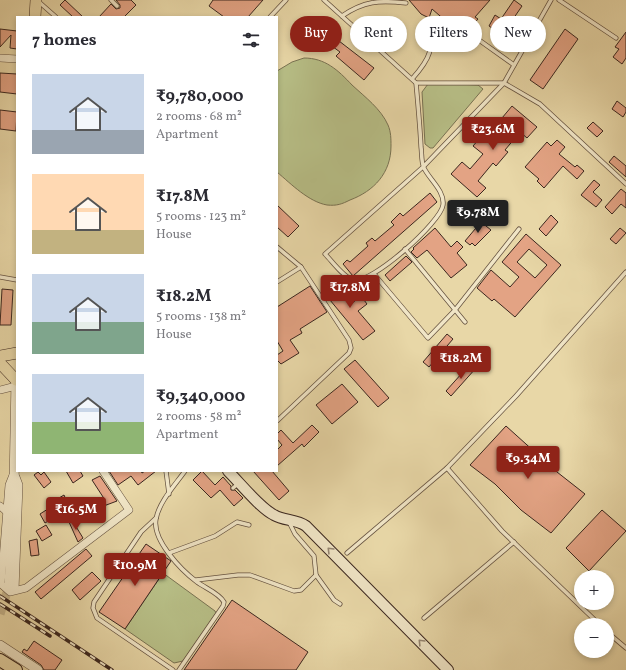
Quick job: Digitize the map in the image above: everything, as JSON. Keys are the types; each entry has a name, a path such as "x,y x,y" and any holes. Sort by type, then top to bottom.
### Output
{"highway":[{"path":"0,652 16,670"}],"main road":[{"path":"35,16 37,0"},
{"path":"0,356 16,353"},
{"path":"0,363 16,381"},
{"path":"229,472 237,485 268,512 274,516 300,522 306,526 448,670"}],"street":[{"path":"0,58 16,59"},
{"path":"0,390 16,381 16,445 14,473 12,588"},
{"path":"12,588 26,588 129,510 104,472"},
{"path":"14,473 19,485 12,588 10,592 1,584 9,485 14,473"},
{"path":"0,506 7,512"},
{"path":"0,652 30,670"},
{"path":"0,652 38,670"}],"lane":[{"path":"37,0 55,16"},
{"path":"111,0 117,6"},
{"path":"271,16 286,0"},
{"path":"324,0 416,84 423,167 442,195 444,204 441,212 428,228 405,249 374,274 360,280 348,278 325,254 423,167 504,83 551,0"},
{"path":"559,0 616,38"},
{"path":"342,16 357,6 371,2 392,1 406,3"},
{"path":"482,42 514,65"},
{"path":"412,80 425,65 430,52"},
{"path":"416,84 504,83 540,104 626,184"},
{"path":"374,274 428,338 455,310 519,229"},
{"path":"278,248 301,267 350,340 351,348 349,353 278,419"},
{"path":"405,249 465,322"},
{"path":"278,281 301,267"},
{"path":"348,553 448,468 516,396 626,272"},
{"path":"0,278 16,280"},
{"path":"448,468 514,542 593,618"},
{"path":"166,472 169,494"},
{"path":"173,670 97,618 93,608 94,602 141,532 156,518 169,494 184,472"},
{"path":"156,518 156,528 159,538 169,553 195,580 224,602 179,670"},
{"path":"288,519 295,534 314,556 316,575 334,600 340,604"},
{"path":"169,553 214,536 237,522 249,525"},
{"path":"424,618 514,542"},
{"path":"195,580 250,575 294,591 301,590 316,575"},
{"path":"614,638 626,648"}],"green space":[{"path":"304,58 318,60 331,66 342,74 377,108 385,119 390,130 390,156 388,165 380,180 367,192 344,203 327,205 320,203 300,192 278,173 278,70 292,62"},
{"path":"428,84 478,85 483,89 433,148 430,148 425,144 422,92"},
{"path":"163,573 216,613 183,661 174,663 125,629"}],"building":[{"path":"65,0 82,16 72,16 60,5"},
{"path":"116,0 131,0 136,5 125,16 100,16 111,4 116,9 120,8 120,5"},
{"path":"213,0 263,0 249,16 223,16 209,6"},
{"path":"409,0 490,0 476,16 440,16 432,9 430,16 421,14"},
{"path":"514,0 522,6 515,16 503,16"},
{"path":"0,29 16,31 16,49 10,48 11,35 0,47"},
{"path":"565,29 578,39 543,89 530,80"},
{"path":"626,32 626,58 622,64 613,57 619,49 615,47"},
{"path":"342,43 350,49 350,52 353,52 374,68 364,80 336,56 342,52"},
{"path":"0,73 16,74 16,94 0,92"},
{"path":"617,101 626,108 626,112 623,117 612,109"},
{"path":"512,106 537,127 527,138 520,132 505,150 508,152 496,166 493,163 478,181 486,188 477,197 451,174 462,162 470,169 483,154 473,146 485,132 495,141 509,124 502,118"},
{"path":"0,110 16,112 16,131 0,129"},
{"path":"593,122 603,131 597,137 587,128"},
{"path":"557,140 565,147 559,154 575,167 577,165 584,171 577,179 563,166 544,188 537,181 539,179 525,167 547,142 551,146"},
{"path":"614,156 626,166 626,177 609,162"},
{"path":"594,180 600,185 593,192 602,200 596,207 581,195"},
{"path":"621,189 626,193 626,208 621,204 612,214 605,207"},
{"path":"430,193 437,202 353,276 343,264 347,260 350,262 368,246 366,243 372,238 375,241 394,225 391,222 400,213 403,216"},
{"path":"278,206 299,226 288,237 278,228"},
{"path":"551,215 558,222 546,236 539,229"},
{"path":"481,222 491,230 475,246 472,243 470,245 465,241"},
{"path":"435,228 451,247 457,241 463,247 457,253 467,265 451,278 427,250 417,258 411,252 414,249 413,248"},
{"path":"620,228 626,233 616,244 610,239"},
{"path":"526,234 561,265 515,317 494,299 492,301 477,288 491,270 510,287 519,277 502,262","holes":["529,249 547,265 535,278 517,262"]},
{"path":"406,256 412,262 390,281 385,275"},
{"path":"343,279 352,289 344,295 351,304 361,296 367,304 358,311 375,331 363,340 325,294"},
{"path":"310,286 327,312 300,329 302,333 290,340 299,353 281,364 278,361 278,354 283,351 278,343 278,306"},
{"path":"2,289 13,290 11,325 0,325"},
{"path":"447,334 453,339 429,367 423,362"},
{"path":"355,360 389,398 378,407 344,369"},
{"path":"471,363 476,368 451,396 446,391"},
{"path":"342,384 358,402 332,424 316,405"},
{"path":"312,425 319,432 304,447 302,444 278,465 278,449 282,445 278,440 278,433 281,430 293,443"},
{"path":"506,426 557,472 585,494 551,533 521,510 495,484 470,465"},
{"path":"38,472 41,475 44,472 51,482 44,488 34,475"},
{"path":"67,472 81,472 83,476 73,483"},
{"path":"110,472 155,472 138,485 131,476 118,485"},
{"path":"201,472 203,472 215,485 223,477 231,486 231,490 235,490 243,498 234,506 220,490 211,498 193,480"},
{"path":"254,472 273,472 289,491 279,500"},
{"path":"100,476 117,501 93,510 91,505 105,500 92,480"},
{"path":"64,495 67,502 70,501 72,505 64,509 59,498"},
{"path":"51,507 55,517 45,523 40,514"},
{"path":"602,510 626,531 590,570 588,570 566,548"},
{"path":"72,520 83,538 78,542 69,522"},
{"path":"46,525 52,535 42,541 36,531"},
{"path":"37,539 39,555 31,556 29,541"},
{"path":"146,544 171,561 125,629 99,612"},
{"path":"86,549 92,556 41,599 35,592"},
{"path":"92,572 101,581 80,600 72,590"},
{"path":"232,600 308,652 296,670 184,670"},
{"path":"34,641 62,660 55,670 44,670 41,665 22,652 24,649 27,651"}],"tunnel":[{"path":"0,614 9,586"}],"railway":[{"path":"0,596 112,670"},
{"path":"0,604 50,636"}]}
